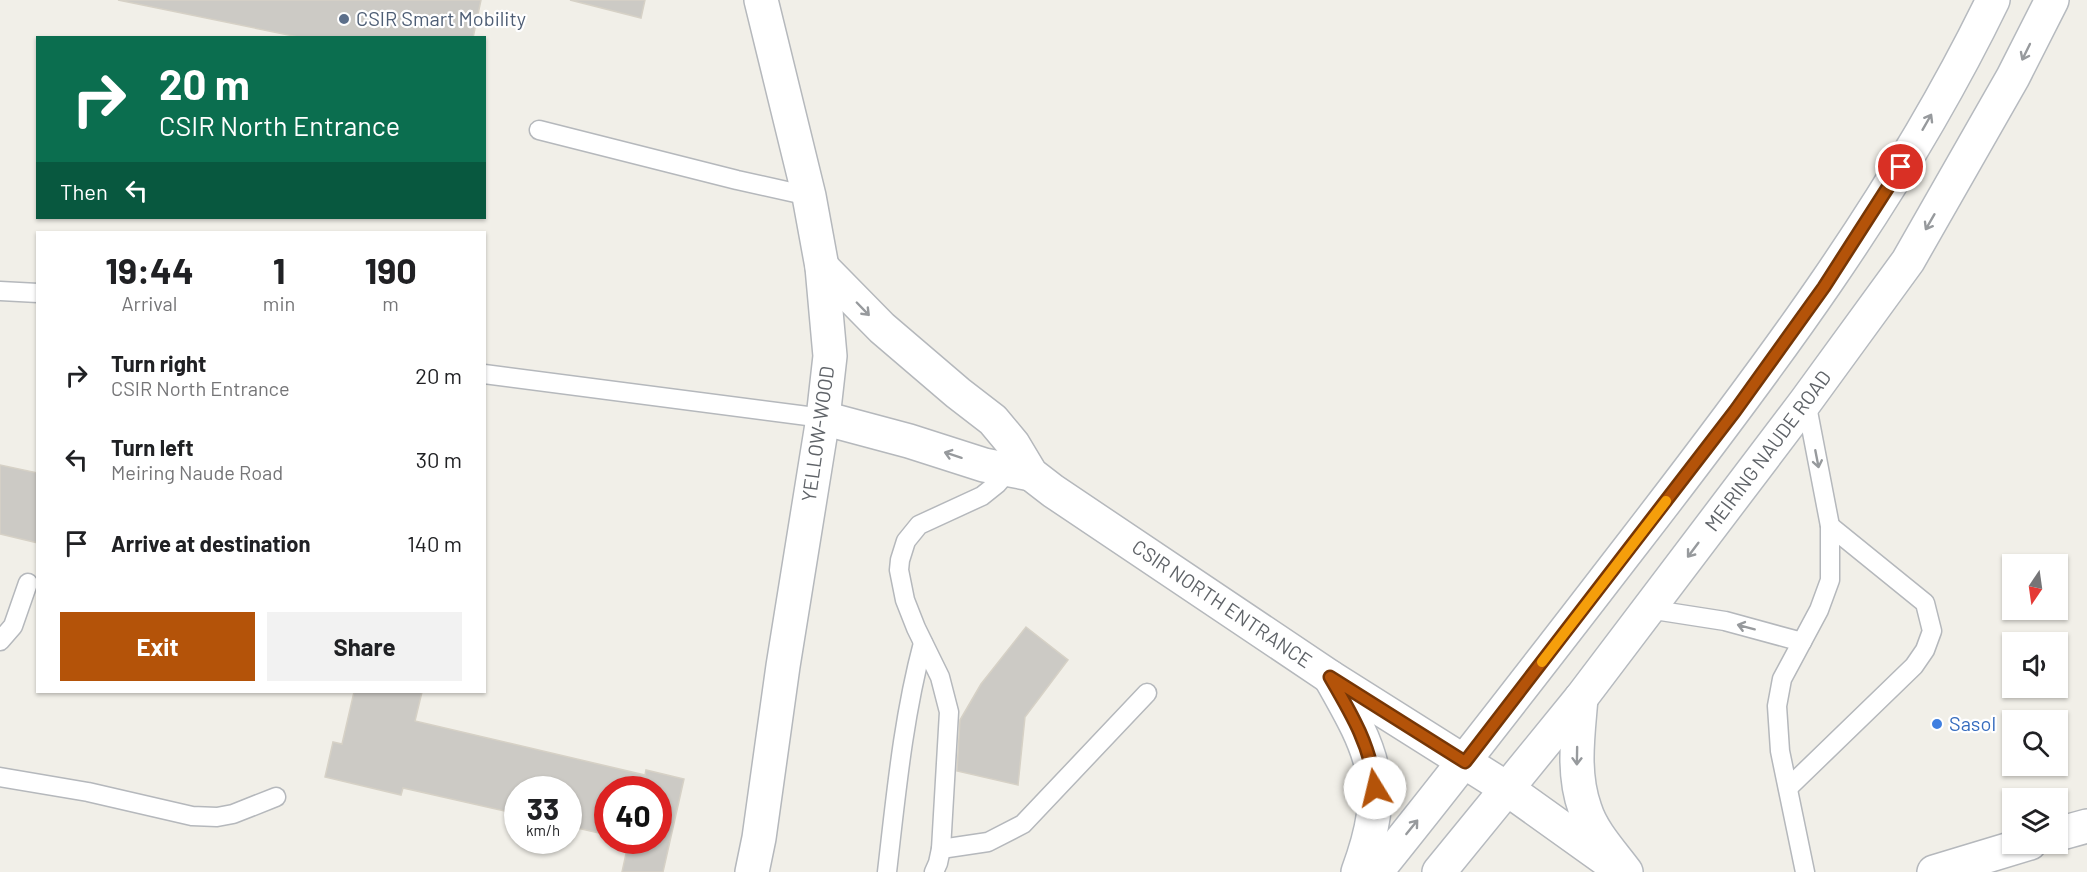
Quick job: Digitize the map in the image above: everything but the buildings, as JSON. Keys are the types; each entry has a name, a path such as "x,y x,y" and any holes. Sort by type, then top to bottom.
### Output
{"street":[{"name":"YELLOW-WOOD","path":"752,872 823,418 830,356 822,267 809,196 761,0"},
{"path":"1376,872 1465,762 1735,411 1824,287 1901,167 1968,52 1993,0"},
{"name":"MEIRING NAUDE ROAD","path":"1439,872 1581,698 1806,401 1908,261 2013,77 2052,0"},
{"name":"CSIR NORTH ENTRANCE","path":"822,267 882,328 993,420 1013,444 1020,467"},
{"name":"CSIR NORTH ENTRANCE","path":"823,418 909,441 984,465 1020,467 1330,677 1506,788 1624,872"},
{"path":"1330,677 1367,746 1374,774 1374,819 1358,872"},
{"path":"1581,698 1576,766 1578,784 1585,811 1600,838 1624,872"},
{"path":"2068,831 2087,826"},
{"path":"1934,872 2002,851"}],"lane":[{"path":"539,130 809,196"},
{"path":"0,291 36,293"},
{"path":"486,374 823,418"},
{"path":"1805,872 1780,751 1777,706 1782,679 1819,610 1830,580 1830,526 1806,401"},
{"path":"934,872 941,849 949,712 940,677 916,628 901,586 899,570 903,546 919,525 982,496 1020,467"},
{"path":"1788,788 1914,666 1925,650 1932,631 1925,603 1830,526"},
{"path":"0,641 13,626 28,583"},
{"path":"1648,609 1725,621 1802,642"},
{"path":"888,872 906,721 912,685 923,643"},
{"path":"941,849 988,842 1023,824 1147,693"},
{"path":"0,777 88,792 192,816 217,817 233,814 276,797"}],"slow traffic":[{"path":"1542,662 1666,501"}],"place":[{"name":"CSIR Smart Mobility","path":"344,19"},
{"name":"Sasol","path":"1937,724"}],"route":[{"path":"1375,788 1367,746 1330,677 1465,762 1735,411 1824,287 1901,167"}]}
